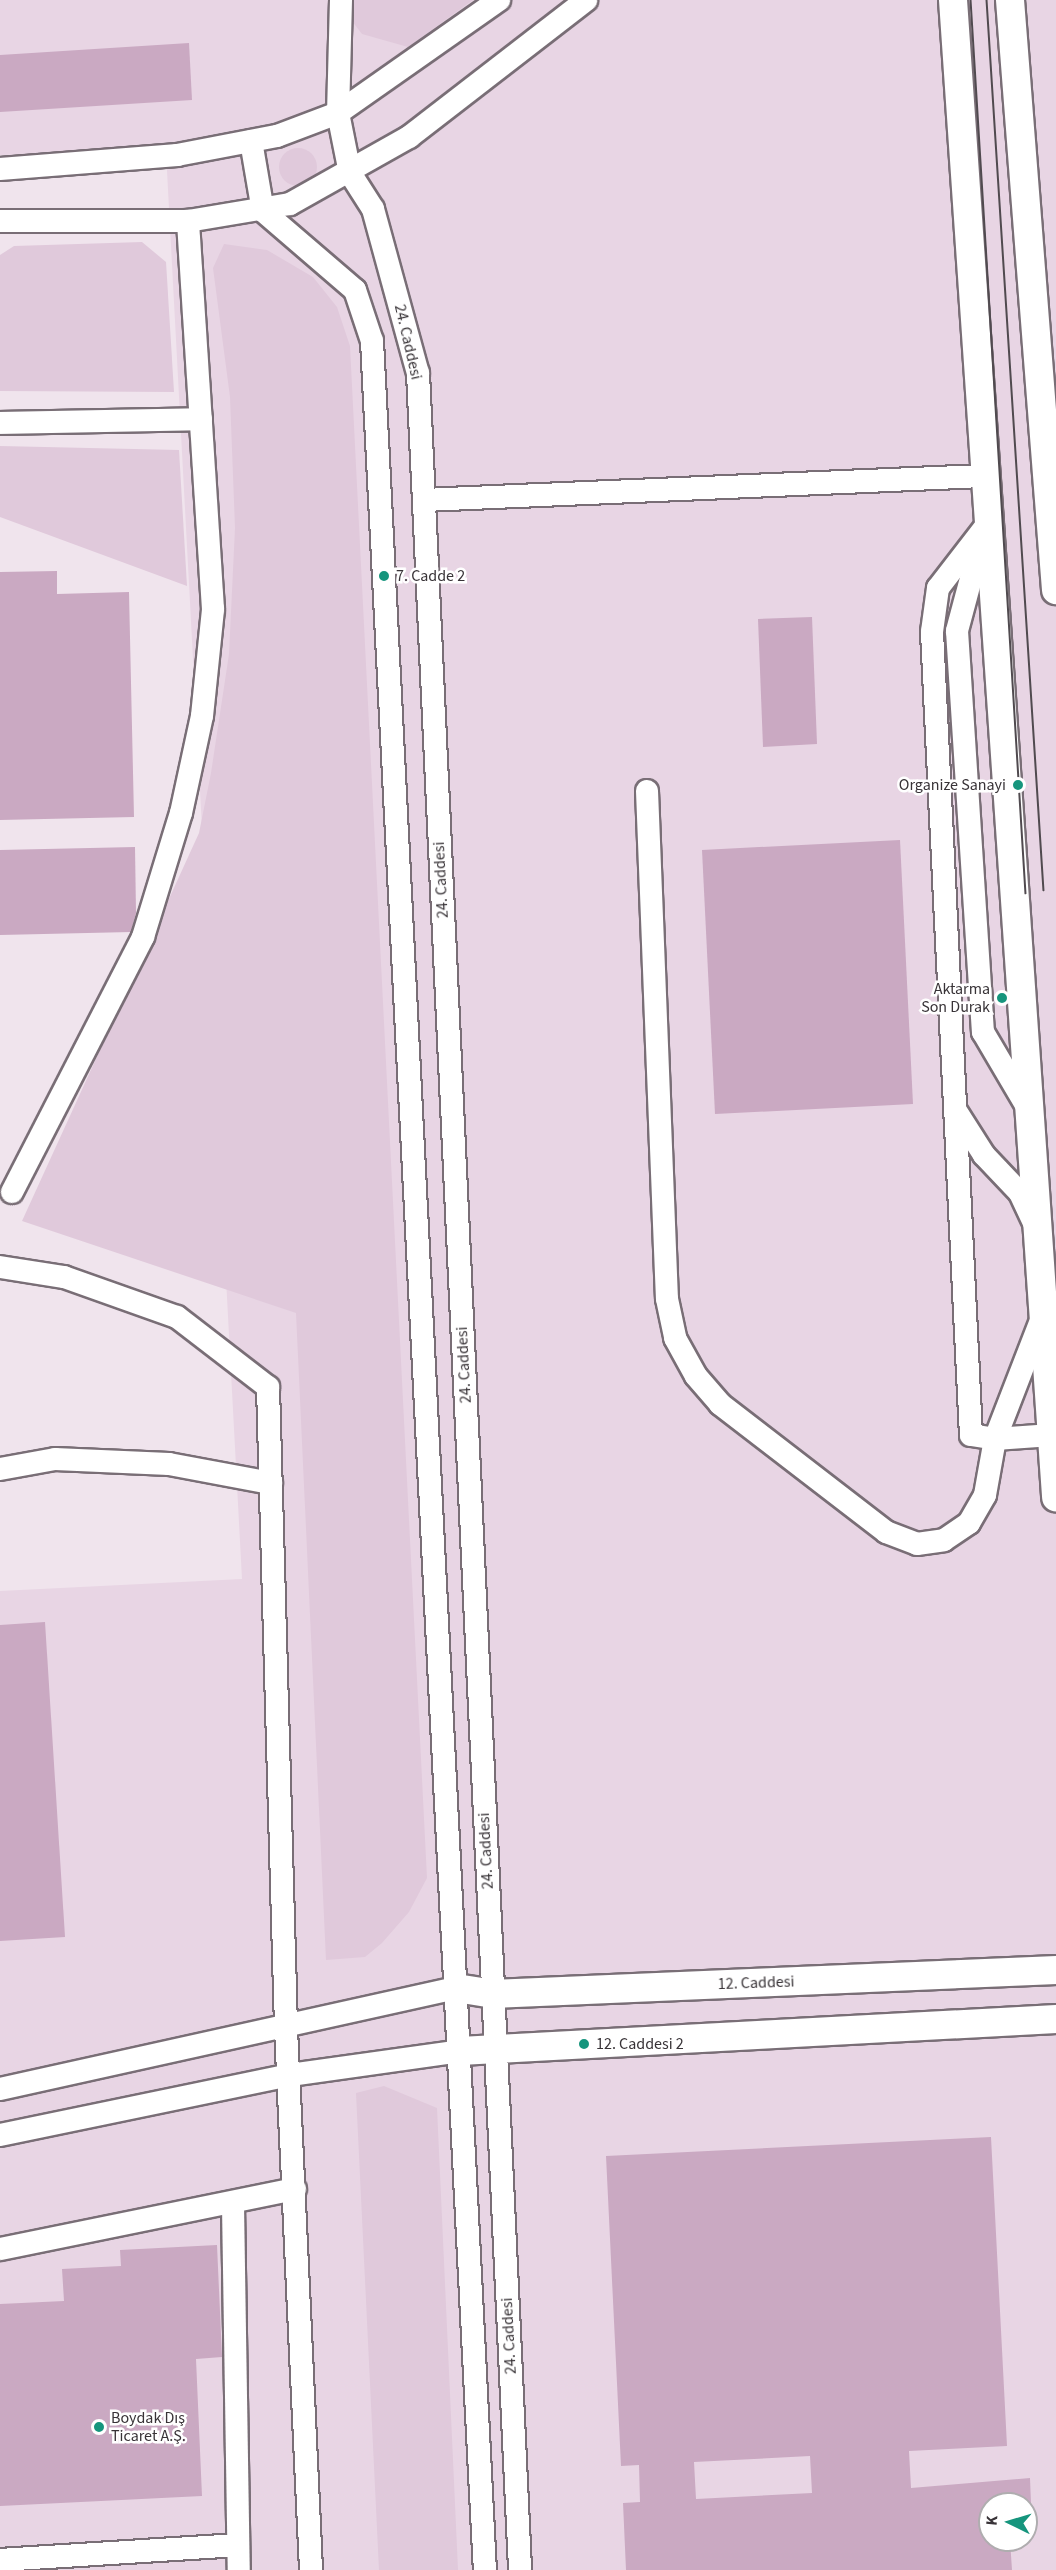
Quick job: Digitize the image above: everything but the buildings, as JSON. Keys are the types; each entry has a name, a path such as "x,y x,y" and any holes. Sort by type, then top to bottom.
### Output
{"main road":[{"path":"953,0 982,476 1033,1118 1056,1497"},
{"path":"1010,0 1052,463 1056,590"},
{"name":"12. Caddesi","path":"456,1988 492,1994 1056,1970"},
{"path":"460,2051 1056,2019"}],"street":[{"path":"341,0 338,113 350,173"},
{"path":"0,169 177,155 277,136 338,113 499,0"},
{"path":"0,221 188,221 263,211 328,187 418,130 586,0"},
{"path":"251,141 263,211 355,290 372,341 460,2051 484,2570"},
{"name":"24. Caddesi","path":"350,173 373,209 418,373 520,2570"},
{"path":"12,1192 143,937 192,768 213,609 188,221"},
{"path":"0,423 201,419"},
{"path":"424,500 982,476"},
{"path":"986,526 938,588 932,632 971,1435 995,1439 1052,1435"},
{"path":"986,526 957,631 983,1032 1033,1118"},
{"path":"647,791 667,1299 675,1338 720,1404 886,1532 917,1544 944,1540 969,1523 986,1495 995,1439 1045,1311"},
{"path":"955,1110 984,1155 1020,1193 1040,1237"},
{"path":"0,1267 64,1277 177,1317 268,1387 286,2028 290,2075 311,2570"},
{"path":"0,1469 55,1459 135,1463 271,1483"},
{"path":"0,2089 286,2028 456,1988"},
{"path":"0,2135 290,2075 460,2051"},
{"path":"0,2249 233,2205 295,2189"},
{"path":"233,2205 239,2570"},
{"path":"0,2560 238,2545"}],"shaded area":[{"path":"0,0 1056,0 1056,2570 0,2570 0,1591 242,1579 166,152 0,155"},
{"path":"351,0 473,0 408,47 362,34 352,21"},
{"path":"298,148 312,153 317,167 312,181 298,186 284,181 279,167 284,153"},
{"path":"142,242 166,262 174,392 0,391 0,255 14,246"},
{"path":"224,244 267,250 313,277 337,307 350,346 427,1878 409,1912 382,1943 365,1957 326,1960 296,1313 22,1221 199,833 211,773 229,654 235,528 230,397 213,268"},
{"path":"0,446 179,450 187,586 0,517"},
{"path":"384,2086 437,2108 458,2570 379,2570 356,2093"}],"tram line":[{"path":"971,0 1026,893"},
{"path":"987,0 1044,890"}],"place":[{"name":"7. Cadde 2","path":"384,576"},
{"name":"Organize Sanayi","path":"1018,785"},
{"name":"Aktarma Son Durak","path":"1002,998"},
{"name":"12. Caddesi 2","path":"584,2044"},
{"name":"Boydak Dış Ticaret A.Ş.","path":"99,2427"}]}
